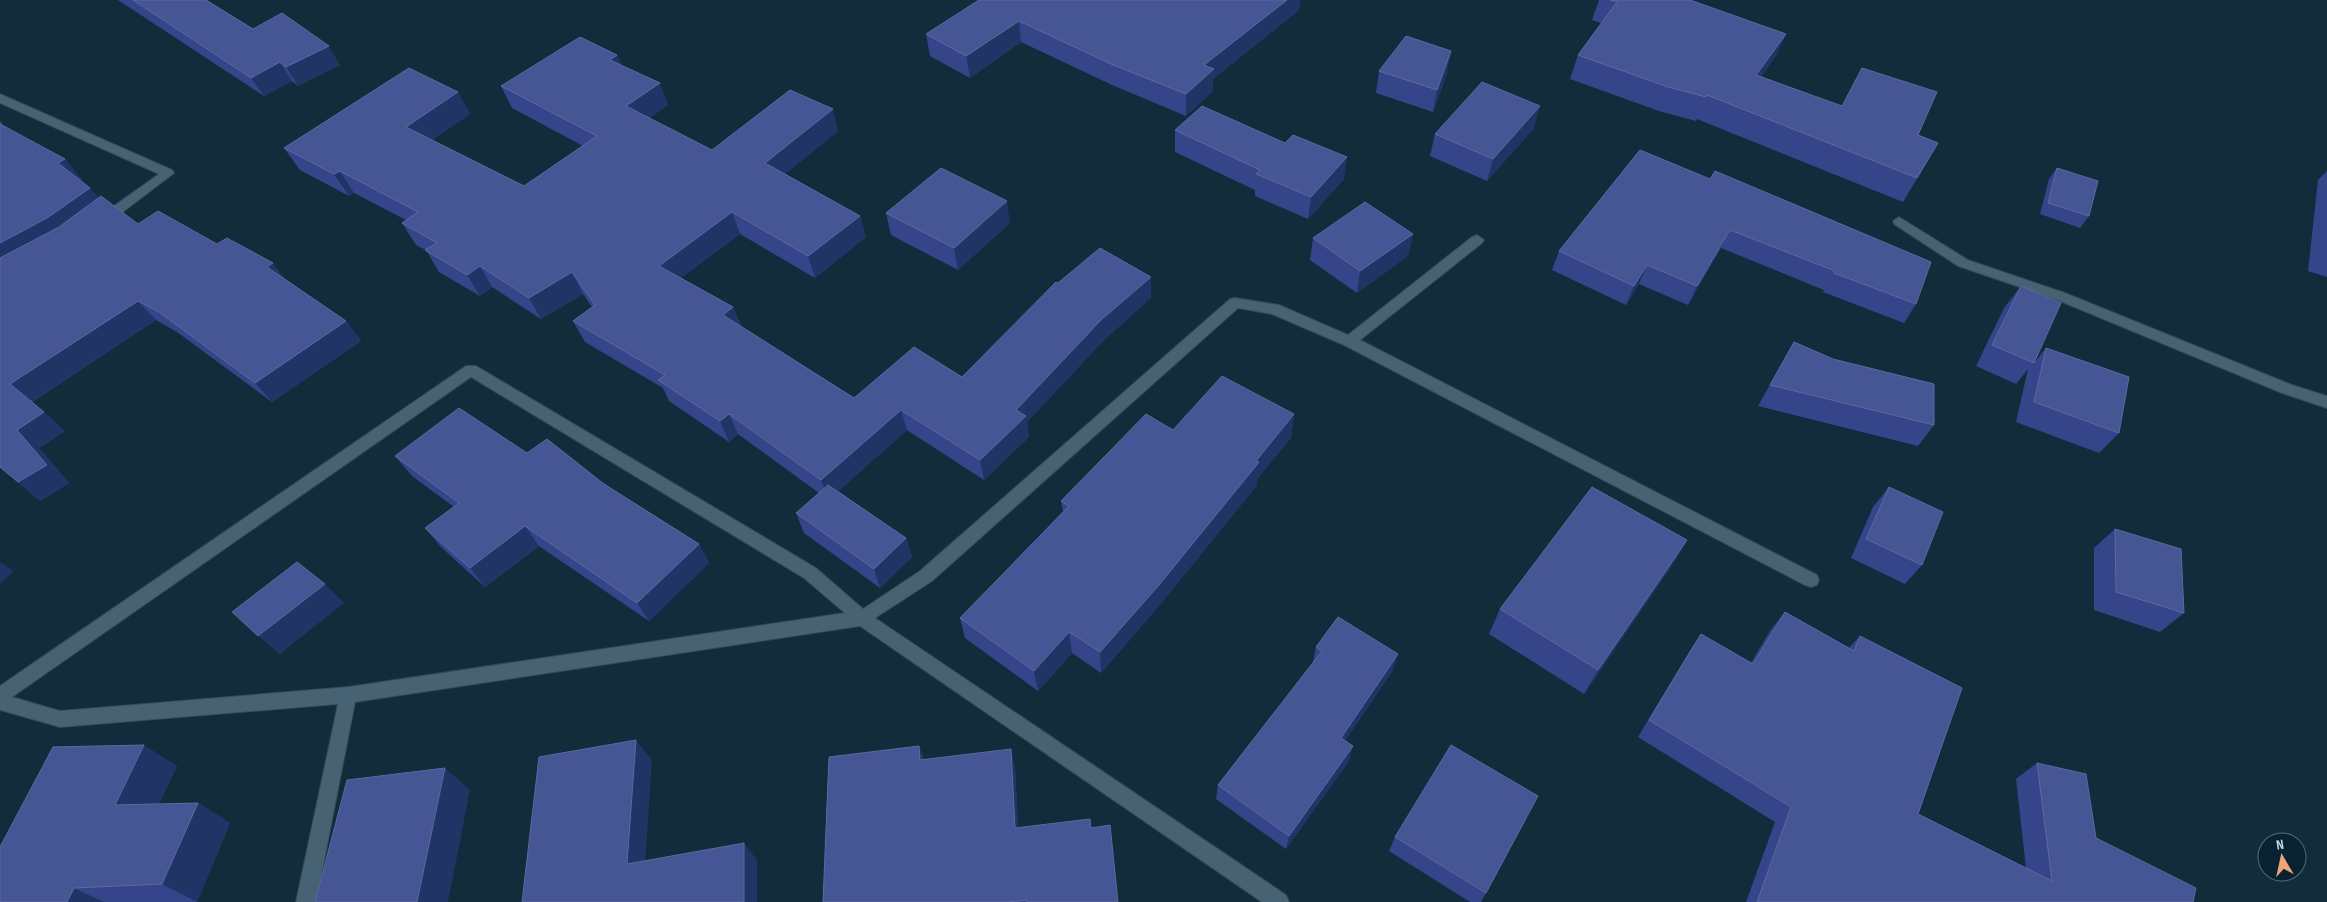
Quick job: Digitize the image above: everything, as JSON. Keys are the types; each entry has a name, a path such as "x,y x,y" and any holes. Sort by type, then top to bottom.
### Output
{"street":[{"path":"0,98 168,173 88,230"},
{"path":"1899,221 1963,263 2060,296 2278,385 2327,402"},
{"path":"1350,341 1476,240"},
{"path":"0,702 60,719 348,695 862,618 926,576 1235,303 1274,310 1350,341 1811,580"},
{"path":"0,696 471,370 810,573 862,618 1278,902"},
{"path":"306,902 348,695"}],"building":[{"path":"133,0 206,0 253,29 282,13 329,46 286,67 280,62 251,78"},
{"path":"979,0 1287,0 1204,65 1214,69 1186,94 1111,64 1019,21 966,56 926,34"},
{"path":"1610,0 1690,0 1786,34 1756,75 1842,106 1862,68 1937,92 1918,135 1938,143 1917,178 1707,95 1706,97 1668,87 1578,55 1617,2"},
{"path":"1406,36 1451,51 1437,90 1379,71"},
{"path":"580,37 617,55 610,60 660,83 626,106 712,150 790,90 833,109 765,163 860,216 808,256 732,212 659,266 733,307 723,315 854,398 914,347 962,377 1056,282 1058,283 1100,248 1151,277 1101,320 1016,410 1026,416 980,460 901,410 821,480 729,414 720,421 658,380 665,375 573,321 595,305 572,272 529,298 480,266 467,275 425,250 437,243 402,223 418,212 340,171 334,174 284,148 409,68 458,92 406,127 524,186 597,136 501,86"},
{"path":"1482,82 1540,106 1493,159 1435,134"},
{"path":"1202,106 1285,143 1293,135 1347,157 1311,197 1256,174 1260,170 1175,130"},
{"path":"0,124 65,159 58,163 90,188 47,218 0,243"},
{"path":"1640,150 1710,179 1715,171 1931,262 1916,304 1834,273 1835,271 1730,230 1697,286 1647,265 1634,286 1559,251"},
{"path":"941,168 1007,201 954,248 886,213"},
{"path":"2057,168 2098,181 2089,216 2048,203"},
{"path":"101,196 138,224 158,211 217,244 227,238 273,263 267,267 346,321 255,383 159,312 138,301 10,384 44,412 17,430 47,465 18,482 0,467 0,258 59,227"},
{"path":"1365,202 1413,234 1360,271 1313,238"},
{"path":"2021,286 2061,303 2034,363 1992,345"},
{"path":"1794,342 1833,359 1934,384 1934,425 1770,385"},
{"path":"2046,348 2129,377 2119,433 2034,402"},
{"path":"1222,376 1294,414 1256,461 1259,462 1159,585 1100,652 1069,632 1034,671 960,618 1069,506 1061,501 1146,414 1173,430"},
{"path":"459,408 527,453 547,439 604,484 699,544 637,603 525,526 470,568 425,528 459,503 395,456"},
{"path":"828,485 906,538 874,569 796,513"},
{"path":"1592,487 1687,540 1598,670 1500,609"},
{"path":"1889,487 1943,512 1922,565 1866,539"},
{"path":"2115,529 2181,549 2184,613 2116,592"},
{"path":"297,562 325,584 258,636 232,612"},
{"path":"1785,612 1854,651 1860,636 1962,688 1918,814 2052,881 2037,763 2086,774 2096,838 2196,888 2193,902 1757,902 1791,807 1649,720 1701,634 1753,664"},
{"path":"1338,617 1398,654 1341,738 1353,746 1289,836 1218,785 1322,651 1316,647"},
{"path":"636,740 627,864 744,843 744,902 522,902 539,757"},
{"path":"144,745 115,805 198,803 162,884 74,888 67,902 0,902 0,847 53,747"},
{"path":"1451,745 1538,796 1486,893 1395,837"},
{"path":"919,746 920,760 1011,749 1015,828 1090,819 1091,828 1110,825 1118,902 1027,902 1027,900 1008,902 823,902 829,757"},
{"path":"445,768 417,902 315,902 347,780"}]}
